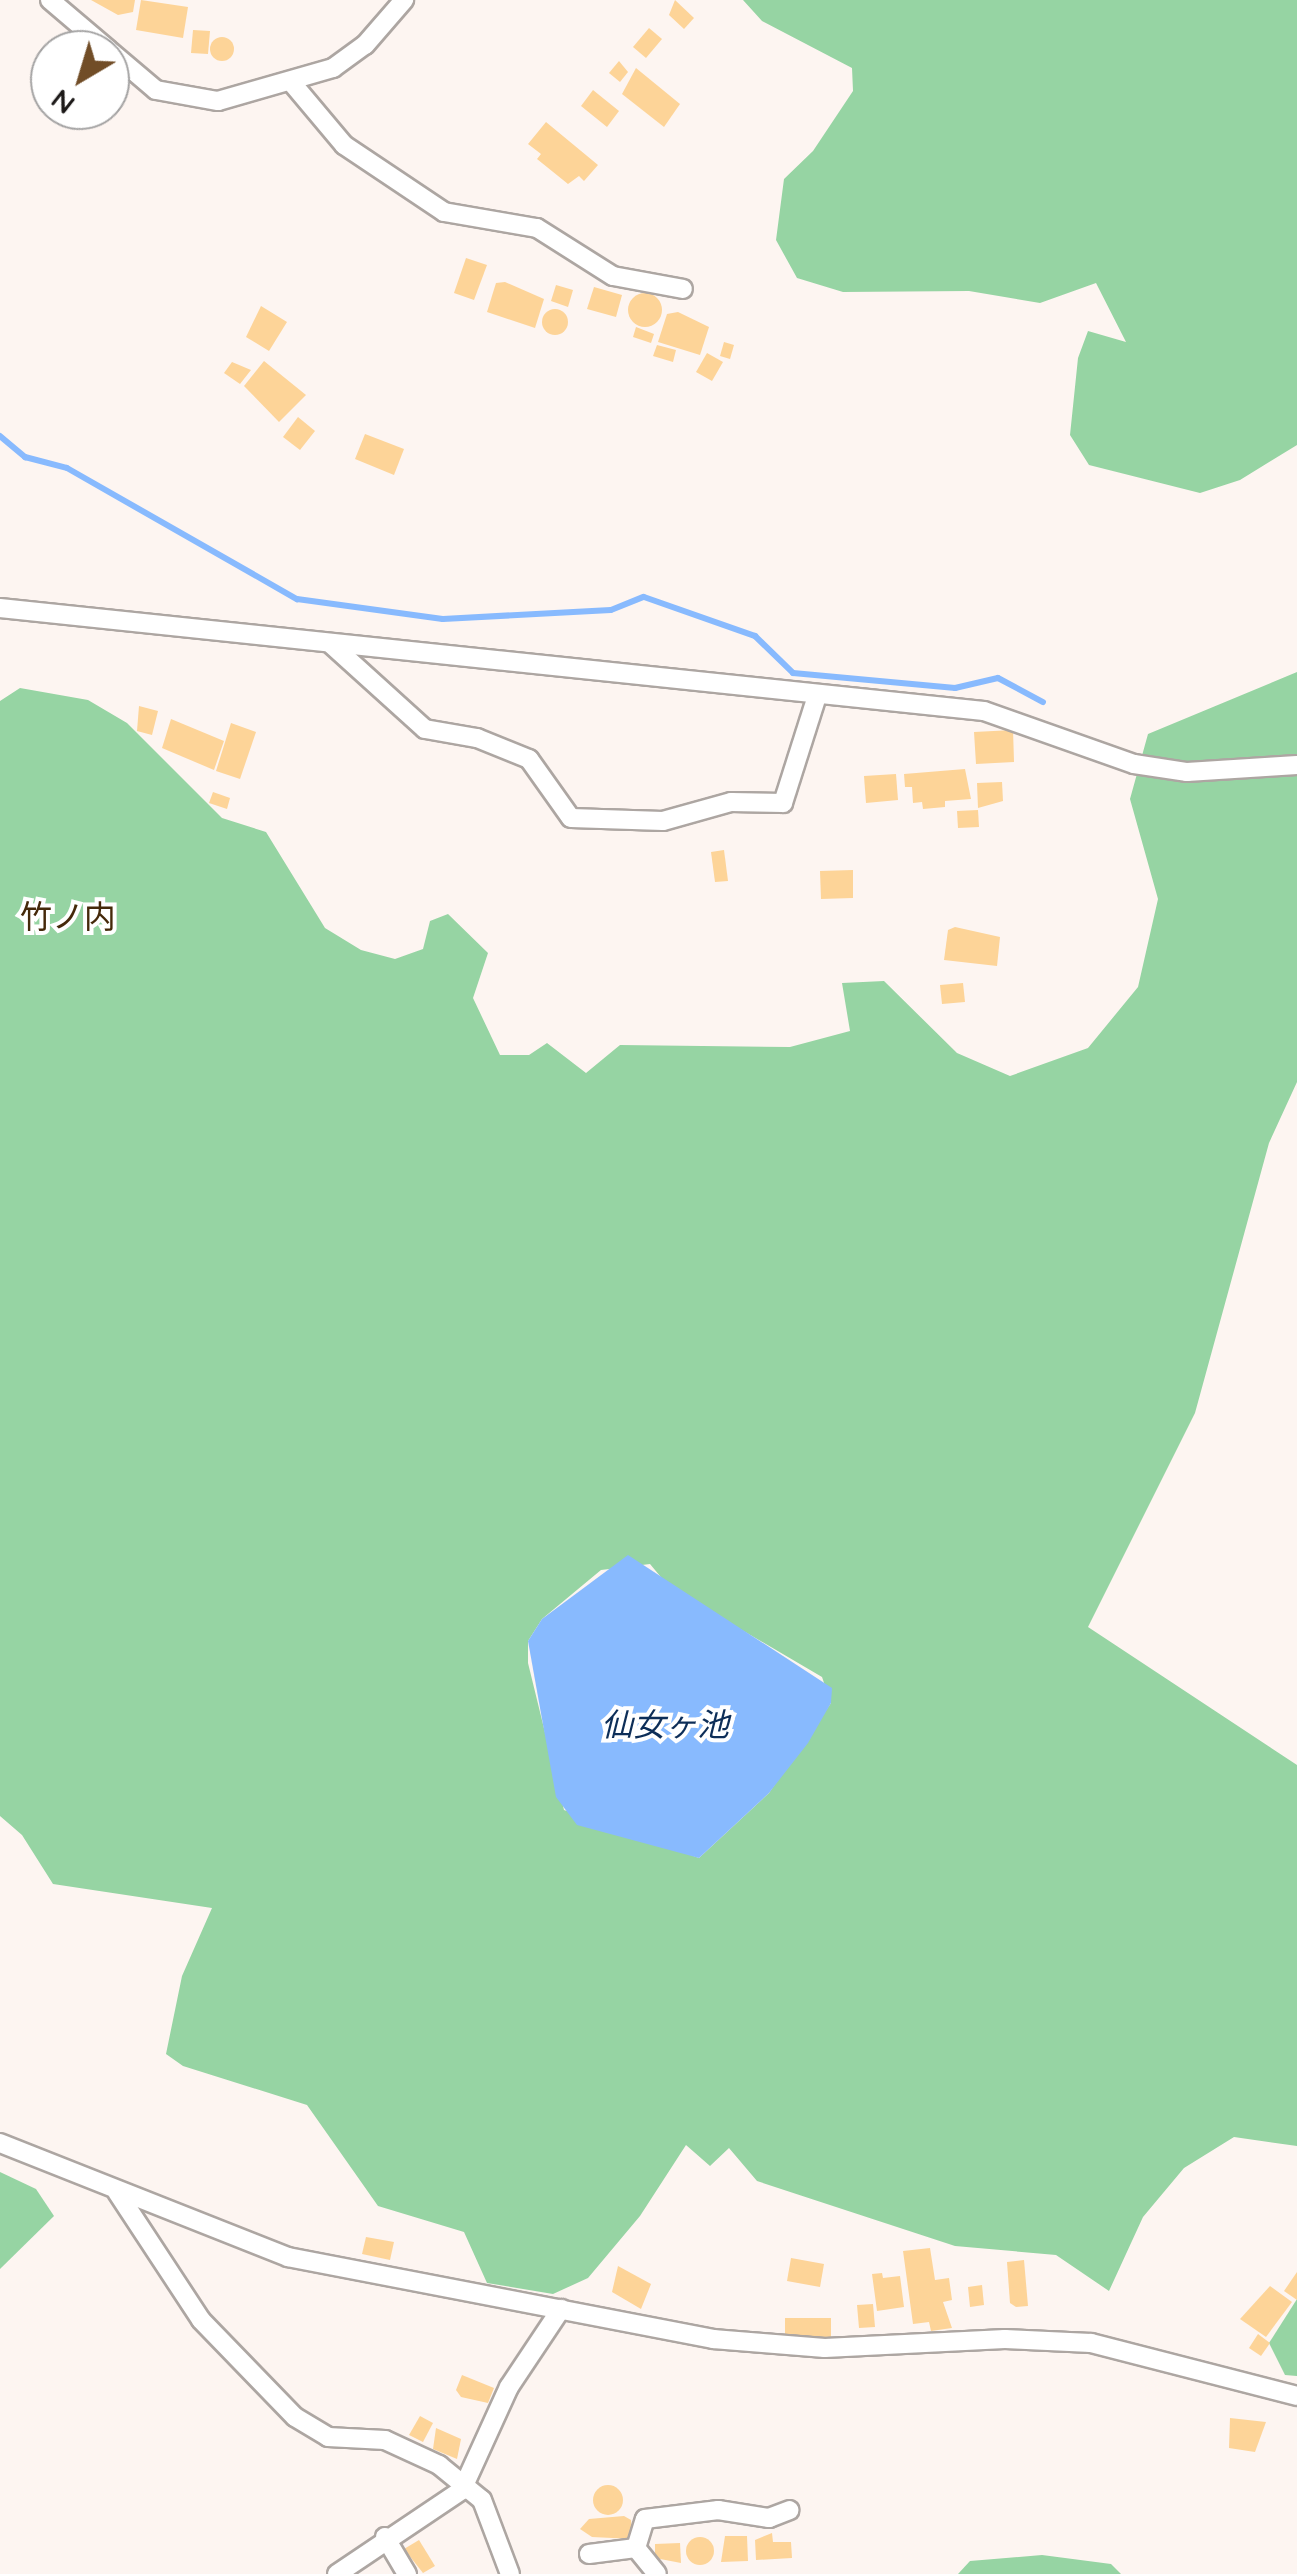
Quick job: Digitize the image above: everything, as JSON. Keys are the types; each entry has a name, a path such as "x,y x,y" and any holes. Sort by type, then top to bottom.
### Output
{"street":[{"path":"50,0 85,30"},
{"path":"130,68 156,90 194,102 292,83 353,56 404,0"},
{"path":"292,83 344,145 444,212 537,228 613,276 683,289"},
{"path":"0,608 984,711 1134,764 1187,772 1297,765"},
{"path":"332,645 425,729 476,738 530,759 572,818 663,821 731,802 792,804 818,696"},
{"path":"0,2143 288,2257 714,2339 825,2348 1004,2338 1092,2343 1297,2396"},
{"path":"117,2192 201,2320 295,2417 328,2437 385,2440 438,2464 462,2490 482,2500 510,2574"},
{"path":"337,2574 385,2537 462,2490 509,2388 561,2309"},
{"path":"636,2548 646,2519 718,2510 769,2518 790,2510"},
{"path":"385,2537 407,2574"},
{"path":"589,2554 636,2548"},
{"path":"636,2548 658,2574"}],"green space":[{"path":"743,0 1297,0 1297,445 1240,480 1200,493 1089,465 1070,435 1078,358 1088,331 1126,342 1096,283 1040,303 969,291 843,292 797,278 776,240 784,179 813,151 853,91 852,68 762,21"},
{"path":"1297,672 1297,1082 1269,1143 1195,1413 1088,1627 1297,1765 1297,2146 1234,2137 1184,2168 1143,2217 1109,2291 1056,2255 955,2246 757,2181 729,2148 710,2166 686,2145 640,2216 588,2278 553,2294 487,2283 464,2232 378,2206 307,2105 183,2066 166,2054 182,1976 212,1908 53,1884 22,1835 0,1816 0,701 20,688 88,700 127,723 222,818 266,832 325,928 361,950 395,959 423,949 430,921 448,914 488,953 473,998 500,1055 529,1055 547,1043 586,1073 620,1045 790,1047 850,1031 842,983 884,981 957,1053 1010,1076 1088,1048 1138,987 1158,899 1130,799 1148,734","holes":["650,1564 670,1588 822,1677 831,1703 769,1793 699,1858 564,1810 528,1663 528,1641 542,1619 601,1570"]},
{"path":"0,2172 36,2189 54,2216 0,2269"},
{"path":"1297,2299 1297,2376 1285,2375 1269,2343"},
{"path":"1042,2555 1111,2564 1121,2574 958,2574 970,2561"}],"water":[{"name":"仙女ヶ池","path":"628,1555 832,1688 831,1703 808,1743 769,1793 699,1858 577,1825 556,1797 528,1641 542,1619"}],"building":[{"path":"91,0 135,0 133,12 118,15"},
{"path":"141,0 188,7 183,38 136,30"},
{"path":"675,0 694,18 684,29 669,15"},
{"path":"649,28 662,39 646,58 633,47"},
{"path":"193,30 210,31 208,54 191,53"},
{"path":"222,37 231,40 231,58 222,61 213,58 210,49 213,40"},
{"path":"619,61 628,72 620,82 609,73"},
{"path":"636,68 680,104 664,127 622,94"},
{"path":"593,90 619,111 607,127 581,106"},
{"path":"546,122 598,165 584,181 579,176 568,184 537,159 541,154 528,144"},
{"path":"466,258 487,265 474,300 454,293"},
{"path":"505,282 544,299 535,328 487,312 496,283"},
{"path":"556,285 573,290 568,307 551,301"},
{"path":"594,287 622,295 616,317 587,309"},
{"path":"645,293 657,298 662,310 657,322 645,327 633,322 628,310 633,298"},
{"path":"261,306 287,322 269,351 246,337"},
{"path":"555,309 564,313 568,322 564,331 555,335 546,331 542,322 546,313"},
{"path":"678,312 709,327 700,355 658,342 667,314"},
{"path":"636,327 654,334 651,343 633,337"},
{"path":"724,342 734,345 730,359 720,356"},
{"path":"657,345 676,350 673,362 653,356"},
{"path":"707,353 723,362 712,381 696,372"},
{"path":"264,361 306,395 279,422 244,386"},
{"path":"232,362 251,370 240,384 224,373"},
{"path":"298,417 315,431 300,450 283,437"},
{"path":"365,434 404,449 394,475 355,459"},
{"path":"139,706 158,711 152,735 137,731"},
{"path":"171,719 224,741 214,770 162,748"},
{"path":"231,723 256,732 240,779 216,771"},
{"path":"1013,730 1014,762 976,764 974,732"},
{"path":"965,769 971,799 945,801 945,807 923,809 922,802 913,803 912,787 905,787 904,774"},
{"path":"896,774 898,800 866,803 864,776"},
{"path":"1002,782 1003,801 978,808 977,783"},
{"path":"213,792 230,798 227,809 209,803"},
{"path":"978,810 979,827 958,828 957,811"},
{"path":"724,850 728,881 715,882 711,852"},
{"path":"853,870 853,898 821,899 820,871"},
{"path":"955,927 1000,937 997,966 944,960 948,930"},
{"path":"963,983 965,1002 942,1004 940,985"},
{"path":"366,2237 394,2242 390,2260 362,2254"},
{"path":"930,2248 935,2280 949,2278 952,2300 943,2302 952,2328 931,2331 929,2322 913,2324 903,2251"},
{"path":"791,2258 824,2264 820,2287 787,2281"},
{"path":"1024,2260 1028,2306 1016,2307 1010,2303 1007,2262"},
{"path":"618,2266 651,2284 641,2309 612,2292"},
{"path":"1297,2272 1297,2300 1284,2291"},
{"path":"882,2273 883,2278 900,2276 904,2307 877,2311 872,2274"},
{"path":"982,2285 984,2305 970,2307 968,2287"},
{"path":"1270,2286 1292,2302 1266,2337 1240,2319"},
{"path":"873,2304 875,2327 859,2328 857,2305"},
{"path":"785,2318 831,2318 831,2337 785,2337"},
{"path":"1258,2334 1270,2343 1261,2356 1249,2348"},
{"path":"462,2375 494,2388 488,2403 461,2397 456,2390"},
{"path":"420,2416 433,2423 423,2442 409,2435"},
{"path":"1230,2418 1266,2422 1255,2452 1229,2448"},
{"path":"436,2428 461,2439 457,2459 433,2449"},
{"path":"608,2485 619,2489 623,2500 619,2511 608,2515 597,2511 593,2500 597,2489"},
{"path":"624,2516 631,2520 633,2539 592,2537 580,2529 589,2519"},
{"path":"772,2533 773,2542 791,2542 792,2558 756,2560 755,2540"},
{"path":"725,2536 747,2536 748,2561 721,2562"},
{"path":"700,2537 710,2541 714,2551 710,2561 700,2565 690,2561 686,2551 690,2541"},
{"path":"419,2540 435,2566 423,2573 404,2549"},
{"path":"680,2543 681,2563 655,2558 655,2544"}],"waterway":[{"path":"0,436 25,457 67,468 297,599 443,619 611,610 644,597 755,636 793,673 955,688 998,678 1043,702"}],"district":[{"name":"竹ノ内","path":"68,916"}]}
